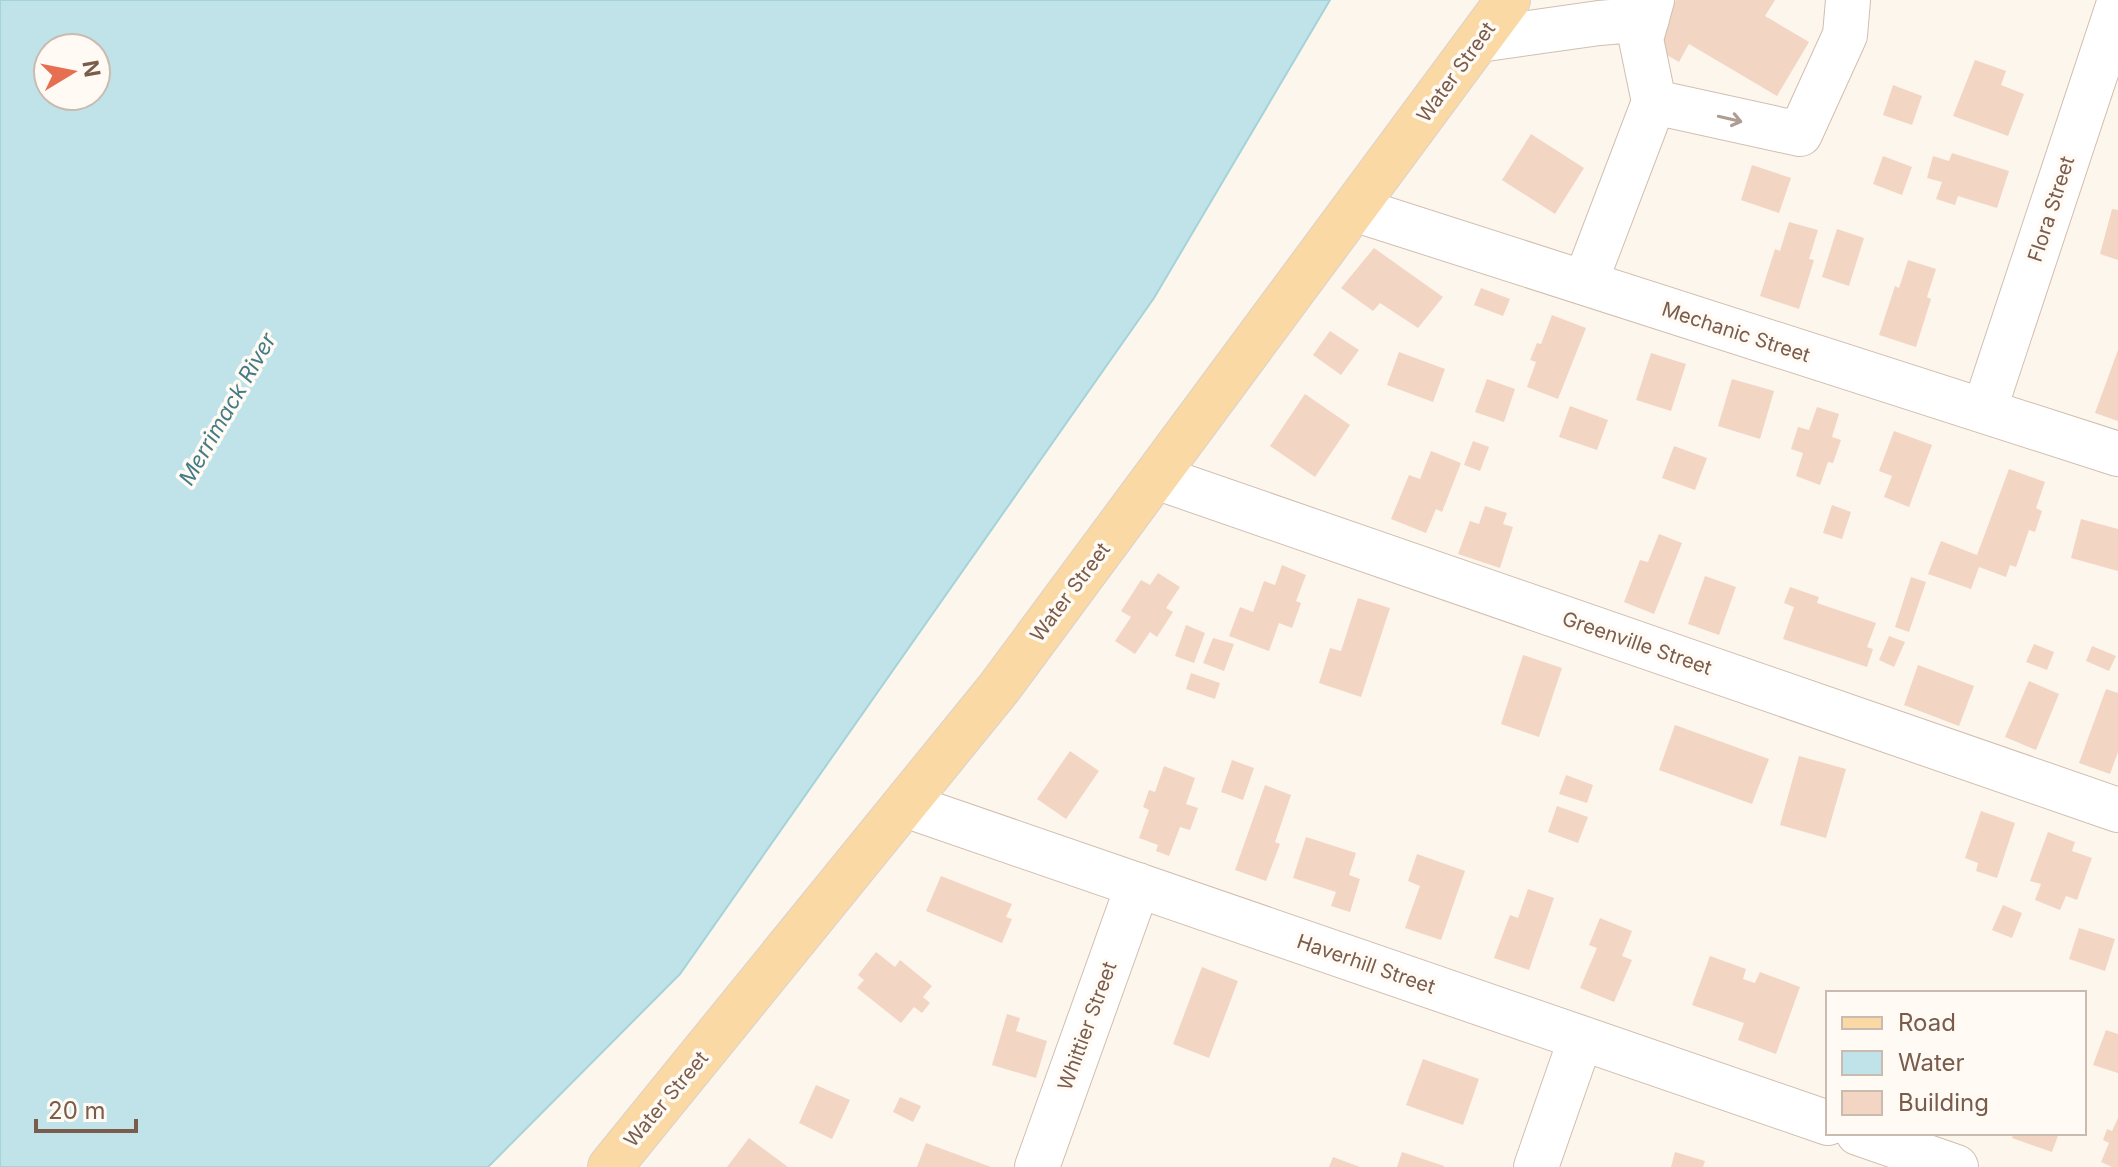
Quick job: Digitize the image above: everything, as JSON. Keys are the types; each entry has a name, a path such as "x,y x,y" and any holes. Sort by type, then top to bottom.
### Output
{"main road":[{"name":"Water Street","path":"610,1167 999,688 1508,0"}],"street":[{"path":"1654,102 1800,134 1845,35 1848,0"},
{"name":"Flora Street","path":"1984,411 2118,6"},
{"path":"1479,40 1599,23 1650,10"},
{"path":"1585,283 1654,102 1641,39 1650,10"},
{"name":"Mechanic Street","path":"1354,209 2118,454"},
{"name":"Greenville Street","path":"1156,477 2118,810"},
{"name":"Haverhill Street","path":"905,805 1826,1122"},
{"name":"Whittier Street","path":"1037,1167 1138,885"},
{"path":"1536,1167 1581,1038"},
{"path":"1864,1135 1956,1167"}],"water":[{"name":"Merrimack River","path":"0,0 1330,0 1154,298 680,974 488,1167 0,1167"}],"building":[{"path":"1676,0 1775,0 1765,16 1809,42 1777,96 1689,44 1679,62 1650,45"},
{"path":"1975,60 2006,71 2001,85 2024,94 2008,136 1953,116"},
{"path":"1893,85 1922,96 1912,125 1883,115"},
{"path":"1531,134 1584,168 1555,214 1502,180"},
{"path":"1952,153 2009,171 1997,208 1958,196 1955,205 1936,199 1942,182 1927,178 1933,156 1949,161"},
{"path":"1883,156 1912,167 1902,195 1873,184"},
{"path":"1752,165 1791,178 1779,213 1741,200"},
{"path":"2112,209 2118,210 2118,260 2100,254"},
{"path":"1789,222 1818,230 1809,259 1814,260 1799,309 1760,296 1775,249 1780,251"},
{"path":"1837,229 1864,238 1849,286 1822,277"},
{"path":"1374,248 1443,297 1418,328 1380,303 1373,311 1341,288"},
{"path":"1908,260 1936,269 1927,297 1931,299 1916,347 1879,335 1895,286 1899,288"},
{"path":"1481,288 1510,299 1503,316 1474,305"},
{"path":"1552,315 1586,328 1558,399 1527,387 1536,362 1530,360 1537,343 1541,344"},
{"path":"1330,331 1359,350 1341,375 1313,355"},
{"path":"2118,350 2118,421 2095,413"},
{"path":"1399,352 1445,369 1433,402 1387,385"},
{"path":"1651,353 1686,364 1671,411 1636,400"},
{"path":"1487,379 1515,389 1504,422 1475,412"},
{"path":"1732,379 1774,391 1760,439 1718,426"},
{"path":"1305,394 1350,425 1315,477 1270,446"},
{"path":"1570,406 1608,420 1597,450 1559,437"},
{"path":"1817,407 1839,414 1832,437 1841,440 1833,463 1828,462 1820,485 1796,476 1803,453 1791,449 1798,427 1809,430"},
{"path":"1894,431 1932,445 1909,507 1884,497 1892,476 1879,471"},
{"path":"1473,441 1489,447 1480,471 1464,465"},
{"path":"1674,446 1707,458 1695,490 1662,478"},
{"path":"1431,451 1461,463 1442,512 1436,509 1426,533 1391,519 1409,475 1420,479"},
{"path":"2009,469 2045,482 2036,508 2042,511 2035,532 2029,530 2016,567 2010,565 2006,577 1979,567 1971,589 1928,574 1941,541 1977,555"},
{"path":"1832,505 1851,512 1842,539 1823,533"},
{"path":"1485,506 1507,513 1503,524 1513,527 1500,568 1458,554 1470,521 1479,524"},
{"path":"2081,519 2118,529 2118,571 2071,558"},
{"path":"1659,534 1682,543 1654,614 1624,602 1640,560 1648,562"},
{"path":"1282,565 1306,575 1296,601 1301,603 1292,628 1279,623 1269,651 1229,636 1240,607 1253,612 1264,581 1275,585"},
{"path":"1158,573 1180,587 1166,608 1173,612 1157,637 1150,632 1135,654 1115,641 1131,617 1121,611 1141,580 1150,585"},
{"path":"1705,576 1736,587 1719,635 1688,624"},
{"path":"1911,577 1926,582 1909,632 1895,627"},
{"path":"1790,587 1819,597 1817,603 1876,623 1867,647 1873,649 1867,667 1783,639 1794,607 1784,603"},
{"path":"1358,598 1390,608 1361,697 1319,683 1330,648 1341,651"},
{"path":"1186,625 1205,633 1194,663 1175,656"},
{"path":"1889,636 1905,642 1894,667 1879,660"},
{"path":"1213,638 1234,644 1224,671 1203,663"},
{"path":"2034,644 2054,652 2047,670 2026,662"},
{"path":"2092,646 2116,656 2109,671 2086,661"},
{"path":"1523,655 1562,668 1539,737 1501,724"},
{"path":"1918,665 1974,686 1959,726 1904,705"},
{"path":"1191,673 1220,683 1215,699 1186,689"},
{"path":"2029,681 2059,694 2036,750 2005,737"},
{"path":"2106,689 2118,693 2118,752 2110,774 2079,763"},
{"path":"1675,725 1769,759 1752,804 1659,770"},
{"path":"1070,751 1099,771 1066,819 1037,799"},
{"path":"1799,756 1846,769 1826,838 1780,825"},
{"path":"1232,760 1254,768 1243,800 1221,792"},
{"path":"1164,766 1195,778 1186,804 1198,808 1190,830 1180,827 1169,856 1156,851 1158,845 1139,838 1149,810 1143,807 1149,790 1155,792"},
{"path":"1566,775 1593,785 1587,803 1559,794"},
{"path":"1265,785 1291,795 1275,842 1280,844 1266,881 1235,870"},
{"path":"1557,806 1588,817 1578,843 1548,832"},
{"path":"1981,811 2015,823 1997,878 1976,871 1978,863 1965,858"},
{"path":"2048,832 2075,842 2072,851 2092,858 2077,900 2066,896 2060,910 2035,900 2041,884 2030,881"},
{"path":"1306,837 1356,853 1349,875 1360,879 1350,912 1331,906 1336,892 1293,878"},
{"path":"1417,854 1465,871 1441,940 1405,928 1420,886 1408,881"},
{"path":"941,876 1012,904 1006,917 1012,919 1002,943 926,911"},
{"path":"1528,889 1554,898 1529,970 1494,958 1510,915 1518,918"},
{"path":"2003,905 2022,913 2012,938 1992,930"},
{"path":"1600,918 1632,931 1622,956 1632,960 1614,1002 1580,988 1597,948 1589,945"},
{"path":"2079,928 2115,939 2105,971 2069,959"},
{"path":"876,952 895,967 900,960 932,986 923,997 930,1003 922,1013 914,1007 901,1023 857,988 864,980 858,975"},
{"path":"1710,956 1746,969 1743,979 1755,983 1760,972 1800,987 1776,1054 1738,1040 1744,1023 1692,1005"},
{"path":"1202,967 1238,981 1209,1058 1173,1044"},
{"path":"1007,1014 1020,1018 1016,1031 1047,1041 1036,1078 992,1065"},
{"path":"2106,1030 2118,1034 2118,1073 2093,1065"},
{"path":"1423,1059 1479,1079 1463,1125 1406,1105"},
{"path":"816,1085 850,1100 832,1139 799,1123"},
{"path":"900,1097 921,1106 913,1122 893,1112"},
{"path":"2118,1118 2118,1167 2112,1167 2101,1162 2109,1143 2103,1140 2107,1129 2112,1131"},
{"path":"2013,1135 2058,1135 2052,1152 2012,1138"},
{"path":"749,1138 788,1167 727,1167"},
{"path":"926,1143 991,1167 917,1167"},
{"path":"1402,1152 1444,1166 1444,1167 1397,1167"},
{"path":"1675,1152 1705,1161 1703,1167 1671,1167"},
{"path":"1333,1157 1360,1167 1329,1167"}]}
